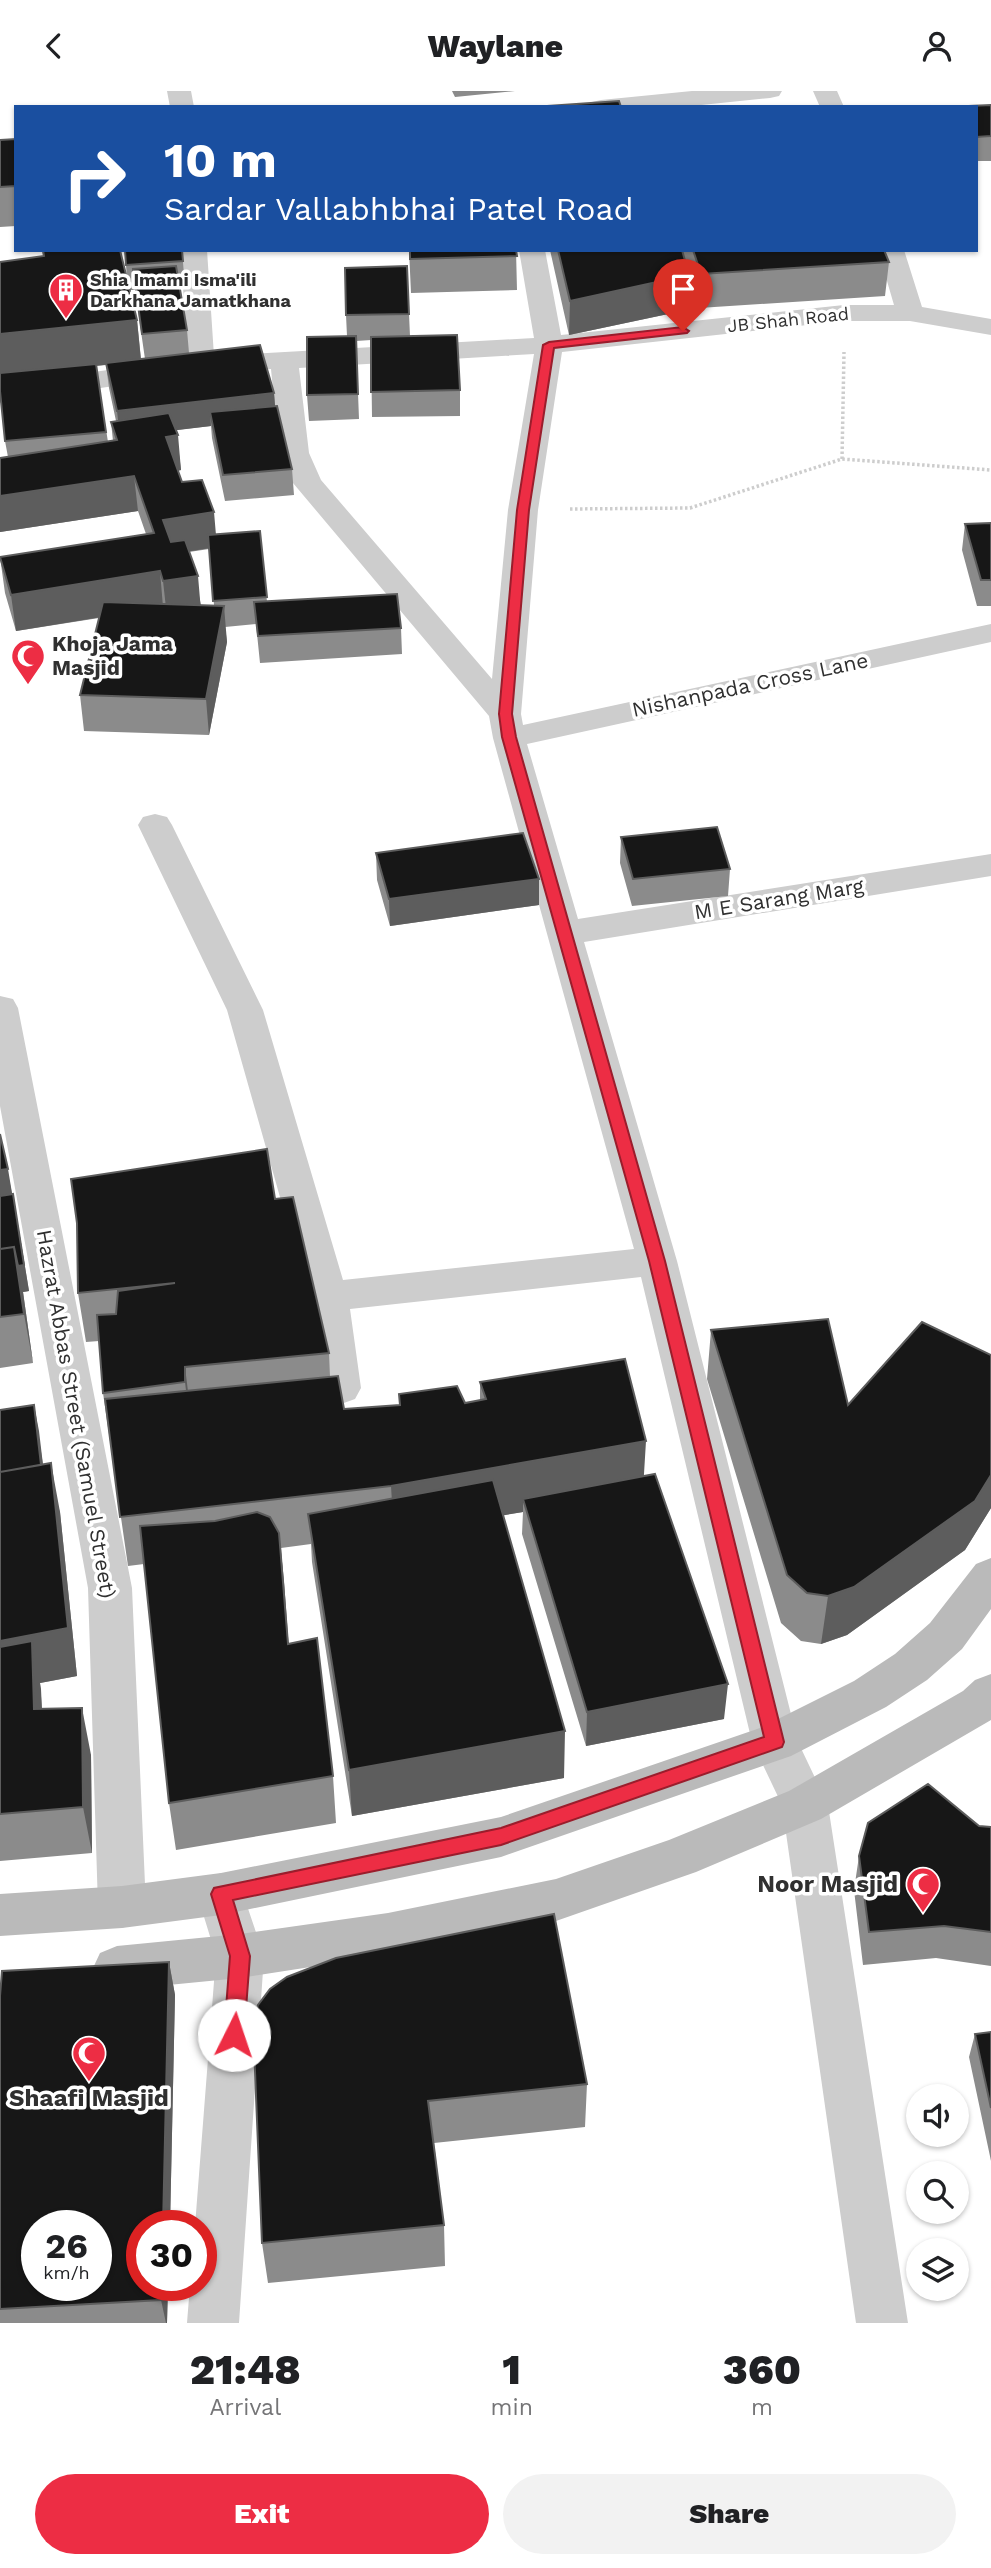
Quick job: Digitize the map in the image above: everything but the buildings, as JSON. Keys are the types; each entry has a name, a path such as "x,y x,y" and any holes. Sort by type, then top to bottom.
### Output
{"main road":[{"path":"0,1915 122,1907 221,1894 501,1837 775,1742 870,1694 911,1667 946,1636 991,1576"},
{"path":"80,1972 240,1956 388,1934 556,1900 680,1857 805,1805 979,1705 991,1693"}],"street":[{"path":"622,105 770,91"},
{"path":"194,252 201,365"},
{"path":"532,252 549,345 523,510 507,726 657,1261 775,1742 805,1805 882,2323"},
{"path":"892,252 910,313"},
{"name":"JB Shah Road","path":"0,394 201,365 549,345 844,313 910,313 991,327"},
{"path":"284,360 294,453 308,483 507,726"},
{"name":"Nishanpada Cross Lane","path":"507,726 991,633"},
{"path":"155,825 245,1010 328,1296 341,1388"},
{"name":"M E Sarang Marg","path":"566,933 991,865"},
{"name":"Hazrat Abbas Street (Samuel Street)","path":"0,1008 110,1588 122,1907"},
{"path":"328,1296 657,1261"},
{"path":"213,2323 240,1956 221,1894"}],"path":[{"path":"842,459 844,313"},
{"path":"523,510 690,508 842,459 991,470"}],"place":[{"name":"Shia Imami Isma'ili Darkhana Jamatkhana","path":"66,320"},
{"name":"Khoja Jama Masjid","path":"28,686"},
{"name":"Noor Masjid","path":"923,1914"},
{"name":"Shaafi Masjid","path":"89,2083"}],"route":[{"path":"234,2035 240,1956 221,1894 501,1837 775,1742 657,1261 509,737 505,714 523,510 549,345 683,331"}]}
